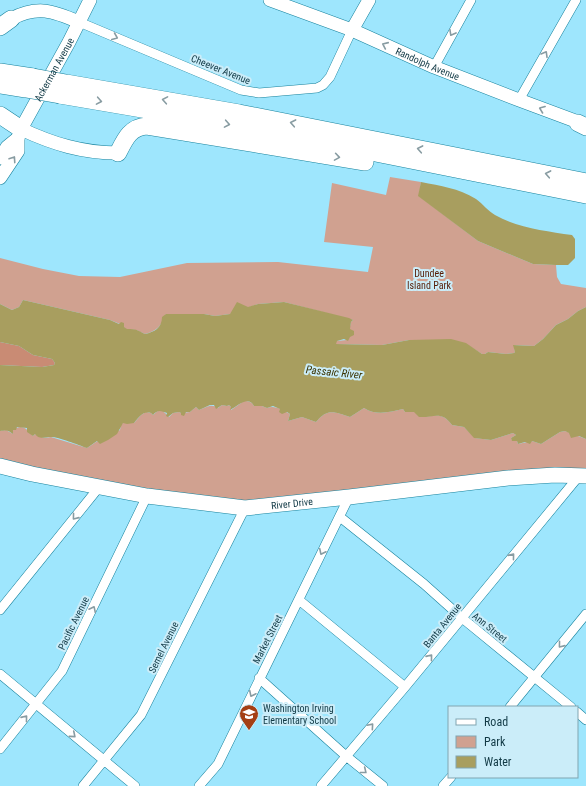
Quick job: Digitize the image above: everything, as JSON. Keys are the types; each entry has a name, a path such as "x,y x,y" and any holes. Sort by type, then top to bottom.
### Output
{"highway":[{"path":"0,72 29,83 586,196"},
{"path":"0,84 29,83"},
{"path":"63,89 246,114 586,182"},
{"path":"0,115 20,133"},
{"path":"118,153 129,134 134,129 140,126 147,126 508,186 586,196"}],"main road":[{"name":"River Drive","path":"2,470 100,486 147,496 245,508 508,478 555,475 582,476"}],"street":[{"name":"Ackerman Avenue","path":"0,158 7,147 20,133 90,0"},
{"name":"Randolph Avenue","path":"270,0 282,2 352,30 434,67 583,125"},
{"path":"352,30 369,0"},
{"path":"434,67 471,0"},
{"path":"519,100 576,0"},
{"path":"6,23 31,11 40,10 61,15 79,22"},
{"name":"Cheever Avenue","path":"79,22 241,90 259,93 317,88 323,85 330,77 352,30"},
{"name":"Ackerman Avenue","path":"0,178 18,151 20,133"},
{"path":"20,133 45,139 70,148 95,152 118,153"},
{"name":"Banta Avenue","path":"321,786 582,476"},
{"path":"0,610 100,486"},
{"name":"Pacific Avenue","path":"0,748 62,671 147,496"},
{"name":"Market Street","path":"199,786 218,764 349,497"},
{"name":"Semel Avenue","path":"83,786 141,715 245,508"},
{"name":"Ann Street","path":"340,518 424,584 462,618 570,706"},
{"path":"299,600 405,687"},
{"path":"511,706 586,614"},
{"path":"0,674 134,786"},
{"path":"259,678 346,756 383,786"},
{"path":"578,713 586,720"},
{"path":"444,786 450,778"}],"green space":[{"name":"Dundee Island Park","path":"390,177 421,182 419,196 478,241 533,264 556,265 557,277 561,284 586,288 586,307 556,325 534,346 514,345 514,353 506,354 488,352 482,354 466,344 409,340 382,345 336,344 336,341 347,340 351,322 353,320 284,302 258,304 230,314 215,316 204,314 166,314 158,327 145,334 136,330 127,330 120,324 110,320 23,300 19,307 12,310 0,304 0,258 79,276 120,277 187,263 278,262 368,272 373,247 324,242 332,183 386,195"},
{"path":"244,401 250,402 254,406 262,406 267,408 273,407 290,414 288,421 302,417 316,422 324,415 332,412 350,417 364,408 378,413 403,409 405,412 414,411 419,415 424,416 442,416 452,425 464,427 475,438 491,440 513,433 516,435 511,438 512,440 517,441 518,444 532,441 541,444 560,432 565,431 586,439 586,476 245,508 0,466 0,431 6,430 13,434 13,430 22,427 33,436 35,434 44,438 51,437 87,448 120,430 121,424 134,423 146,412 153,415 158,411 162,411 169,417 173,413 190,412 196,407 199,410 209,406 218,408 222,405 229,405 231,410"}],"shaded area":[{"path":"0,342 19,346 33,355 52,359 55,363 54,365 42,367 0,365"}],"water":[{"path":"421,182 463,192 476,199 490,212 513,223 572,235 575,239 575,258 568,265 533,264 478,241 418,196"},
{"name":"Passaic River","path":"23,300 110,320 119,324 121,322 124,323 124,327 127,329 137,330 145,334 157,329 161,324 162,317 166,314 204,314 215,316 230,314 237,302 248,307 258,304 284,302 353,320 351,322 350,329 354,331 354,335 350,337 348,341 344,339 337,341 336,344 382,345 409,340 451,339 466,343 482,354 488,352 506,354 514,353 513,345 534,346 556,325 586,307 586,439 579,436 571,438 569,433 565,431 560,432 541,444 532,441 530,444 525,442 518,444 517,441 512,441 511,438 516,435 513,433 491,440 474,438 464,427 452,425 448,420 441,416 419,417 414,412 405,412 403,409 378,413 364,408 350,417 332,412 324,415 316,422 302,417 288,421 290,414 287,412 282,414 279,412 280,409 273,406 267,408 262,406 254,406 249,401 243,402 230,410 231,407 229,405 222,405 216,409 214,405 210,405 199,410 196,407 190,412 186,412 184,416 179,412 173,413 168,417 166,416 167,413 161,411 156,412 153,415 151,413 146,413 134,423 123,423 117,434 108,440 100,444 97,441 87,448 54,437 40,438 35,434 33,436 27,432 27,428 17,427 16,430 13,430 13,434 7,431 0,431 0,365 42,367 54,365 55,363 52,359 33,355 19,346 0,342 0,304 12,310 19,307"}],"place":[{"name":"Washington Irving Elementary School","path":"249,731"}]}
